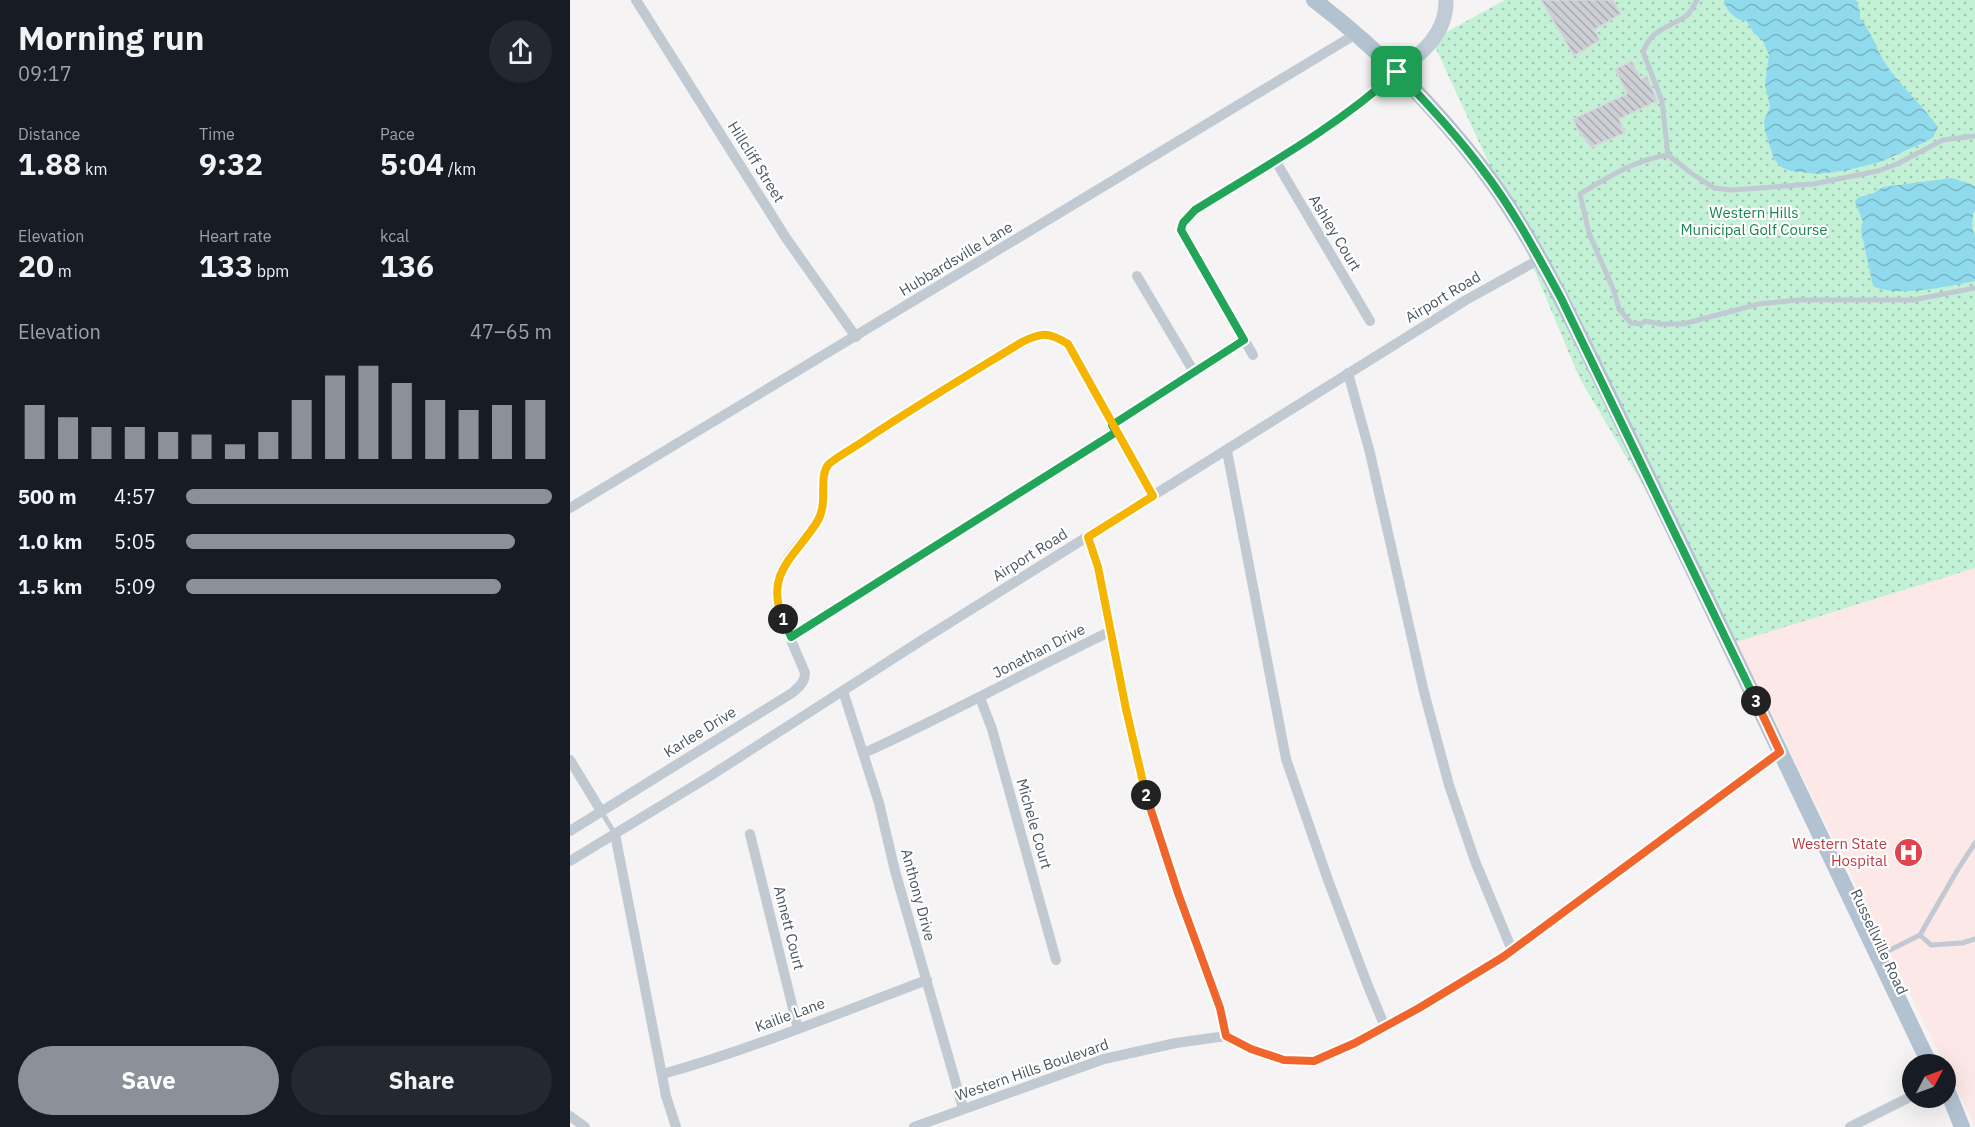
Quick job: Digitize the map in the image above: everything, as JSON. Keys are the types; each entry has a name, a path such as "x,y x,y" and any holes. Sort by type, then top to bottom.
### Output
{"main road":[{"path":"1314,0 1400,70"},
{"path":"1325,0 1360,28 1400,70"},
{"path":"1400,70 1421,54 1432,40 1442,24 1446,0"},
{"name":"Russellville Road","path":"1400,70 1482,168 1540,259 1680,541 1780,752 1930,1054"},
{"name":"Russellville Road","path":"1400,70 1440,108 1487,166 1520,212 1562,285 1691,546 1925,1054"},
{"path":"1951,1108 1961,1127"},
{"path":"1954,1108 1961,1127"}],"street":[{"name":"Hillcliff Street","path":"636,0 786,238 856,337"},
{"name":"Hubbardsville Lane","path":"570,508 1356,34"},
{"path":"1252,355 1181,230 1183,223 1195,210 1307,140 1400,70"},
{"name":"Ashley Court","path":"1275,160 1370,321"},
{"name":"Airport Road","path":"570,861 1348,373 1466,300 1540,259"},
{"path":"1137,276 1194,372"},
{"name":"Karlee Drive","path":"570,831 800,686 805,673 782,614 777,591 782,569 818,520 823,506 823,480 828,465 878,431 1022,342 1035,335 1049,334 1068,344 1153,496"},
{"path":"791,637 1114,429 1194,372 1244,340"},
{"path":"1348,373 1370,453 1424,692 1449,785 1474,861 1512,950"},
{"path":"1227,451 1286,759 1328,880 1385,1027"},
{"path":"1088,537 1098,567 1126,709 1149,808 1220,1008 1226,1036 1251,1049 1284,1060 1314,1061 1355,1043 1428,1003 1512,950 1780,752"},
{"name":"Jonathan Drive","path":"864,753 980,698 1111,631"},
{"name":"Anthony Drive","path":"843,691 864,753 963,1108"},
{"name":"Michele Court","path":"980,698 992,729 1056,960"},
{"path":"570,760 601,811"},
{"path":"615,834 666,1096 676,1127"},
{"name":"Annett Court","path":"750,834 798,1029"},
{"name":"Kailie Lane","path":"663,1074 798,1029 927,980"},
{"name":"Western Hills Boulevard","path":"914,1127 1104,1059 1176,1043 1226,1036"},
{"path":"1850,1127 1902,1101"},
{"path":"570,1116 585,1127"}],"lane":[{"path":"1697,0 1688,14 1659,29 1642,52 1662,101 1668,155 1714,189 1732,190 1813,184 1878,171 1897,164 1943,140 1975,136"},
{"path":"1668,155 1653,157 1605,179 1580,194 1588,234 1614,291 1619,309 1631,323 1641,324 1645,321 1660,324 1683,324 1759,304 1798,300 1913,300 1975,288"},
{"path":"601,811 615,834"},
{"path":"1881,955 1920,935 1975,843"},
{"path":"1920,935 1931,945 1962,943 1975,939"}],"shaded area":[{"name":"Western State Hospital","path":"1975,568 1975,1125 1956,1087 1956,1054 1940,1054 1736,642"}],"green space":[{"name":"Western Hills Municipal Golf Course","path":"1505,0 1975,0 1975,568 1736,642 1580,379 1497,181 1432,40"}],"water":[{"path":"1724,0 1856,0 1860,18 1887,66 1938,127 1933,137 1880,162 1848,170 1819,174 1791,171 1781,167 1774,159 1765,131 1764,121 1770,106 1765,85 1769,55 1763,41 1753,32 1747,21 1732,15"},
{"path":"1952,178 1975,187 1972,227 1975,236 1975,281 1909,291 1895,291 1873,286 1861,230 1863,222 1855,201 1883,187"}],"building":[{"path":"1541,0 1613,0 1621,14 1594,30 1600,40 1574,56"},
{"path":"1632,61 1641,79 1647,76 1657,101 1619,119 1625,133 1591,147 1573,119 1627,94 1615,69"}],"place":[{"name":"Western State Hospital","path":"1908,853"}],"route":[{"path":"1397,72 1377,90 1307,140 1195,210 1183,223 1181,230 1244,340 1112,425 1116,432 791,637 782,614 777,591 782,569 818,520 823,506 823,480 828,465 878,431 1035,335 1049,334 1068,344 1116,432 1153,496 1088,537 1098,567 1126,709 1149,808 1220,1008 1226,1036 1251,1049 1284,1060 1314,1061 1355,1043 1419,1008 1503,957 1780,752 1680,541 1561,298 1531,242 1482,168 1441,118 1397,72"}]}
